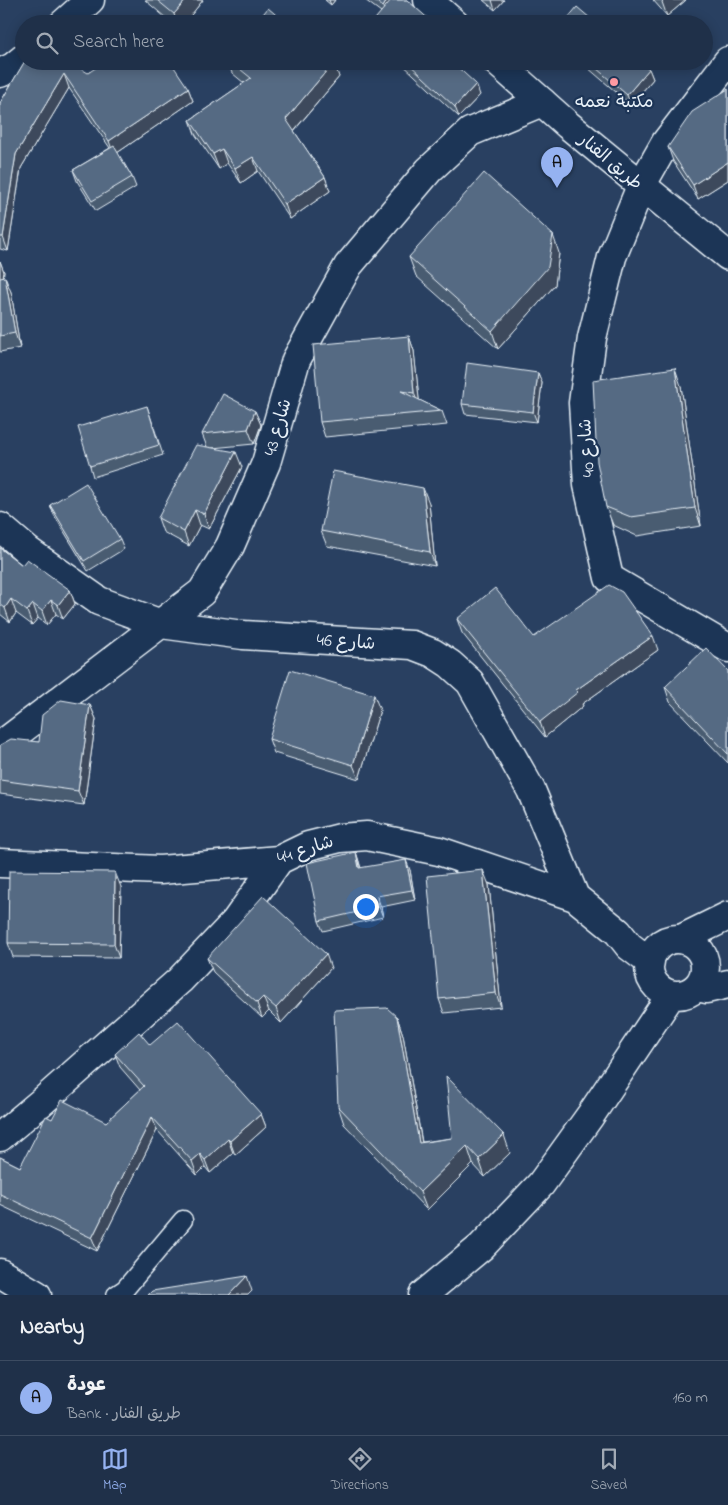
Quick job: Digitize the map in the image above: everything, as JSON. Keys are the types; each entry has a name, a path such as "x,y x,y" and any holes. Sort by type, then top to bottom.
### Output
{"street":[{"path":"73,15 90,0"},
{"path":"428,0 445,15"},
{"name":"شارع 40","path":"728,61 666,142 641,186 612,258 592,338 583,403 588,485 609,578 728,648"},
{"path":"0,73 15,65"},
{"name":"طريق الفنار","path":"506,70 641,186 728,256"},
{"name":"شارع 43","path":"0,746 202,592 230,546 266,463 296,360 348,266 429,170 470,132 542,102"},
{"name":"شارع 46","path":"0,527 28,551 99,601 161,624 243,635 412,645 433,653 470,682 531,790 574,897"},
{"name":"شارع 44","path":"0,863 160,870 279,860 308,846 340,838 367,836 439,851 574,897 618,932 628,933 663,950"},
{"path":"0,1137 180,980 234,922 279,860"},
{"path":"662,999 650,976 663,950 728,916"},
{"path":"423,1295 481,1247 541,1184 590,1116 662,999 685,995 698,987 728,926"},
{"path":"663,950 695,945 712,961"},
{"path":"698,987 707,989 728,984"},
{"path":"0,1273 37,1295"}],"lane":[{"path":"116,1295 125,1289 183,1220"}],"building":[{"path":"157,0 186,0 174,14"},
{"path":"374,0 387,0 383,7"},
{"path":"391,0 407,0 424,15 378,15"},
{"path":"577,7 586,15 570,15"},
{"path":"268,8 276,15 262,15"},
{"path":"20,70 83,70 88,73 92,70 176,70 188,88 109,141 64,74 16,154 3,237 0,237 0,103"},
{"path":"241,70 327,70 286,119 325,177 285,204 253,157 235,168 222,149 213,154 190,120 251,78"},
{"path":"416,70 461,70 476,84 455,107"},
{"path":"598,70 648,70 627,95"},
{"path":"728,89 728,162 693,185 668,147 692,112"},
{"path":"114,146 132,177 92,201 73,170"},
{"path":"484,173 553,235 548,267 492,331 409,257"},
{"path":"5,277 15,333 0,336 0,278"},
{"path":"409,336 414,393 401,391 442,411 320,422 313,345"},
{"path":"467,363 538,373 533,412 462,404"},
{"path":"675,368 695,508 631,517 606,507 597,462 593,380"},
{"path":"223,394 255,411 248,429 202,434"},
{"path":"147,406 159,445 90,466 78,427"},
{"path":"196,445 236,452 204,514 195,510 184,532 158,518"},
{"path":"333,471 423,488 430,552 321,531"},
{"path":"86,483 120,539 84,561 50,505"},
{"path":"0,548 22,565 27,559 70,590 58,605 51,600 42,611 33,604 27,611 11,599 5,608 0,604"},
{"path":"609,585 622,592 653,636 576,690 578,692 540,722 457,619 495,588 534,637"},
{"path":"706,648 728,671 728,754 665,687"},
{"path":"290,670 374,695 353,765 269,739"},
{"path":"61,700 90,705 78,791 0,780 0,745 11,739 39,742 42,715"},
{"path":"356,852 359,868 406,860 412,890 377,896 379,907 319,921 307,863"},
{"path":"483,870 496,993 439,999 427,876"},
{"path":"9,871 115,872 114,944 8,943"},
{"path":"263,896 326,954 276,1008 263,997 257,1003 207,958"},
{"path":"387,1008 397,1017 419,1143 452,1138 446,1076 504,1135 479,1159 467,1146 420,1192 338,1106 334,1010"},
{"path":"178,1021 261,1114 230,1141 228,1139 205,1160 200,1154 192,1161 152,1117 92,1238 0,1194 0,1157 20,1167 46,1116 52,1119 62,1100 106,1122 144,1086 115,1054 139,1032 150,1045"},
{"path":"247,1276 229,1295 148,1295 152,1291"}],"place":[{"name":"مكتبة نعمه","path":"614,82"},
{"name":"عودة","path":"557,188"}]}
